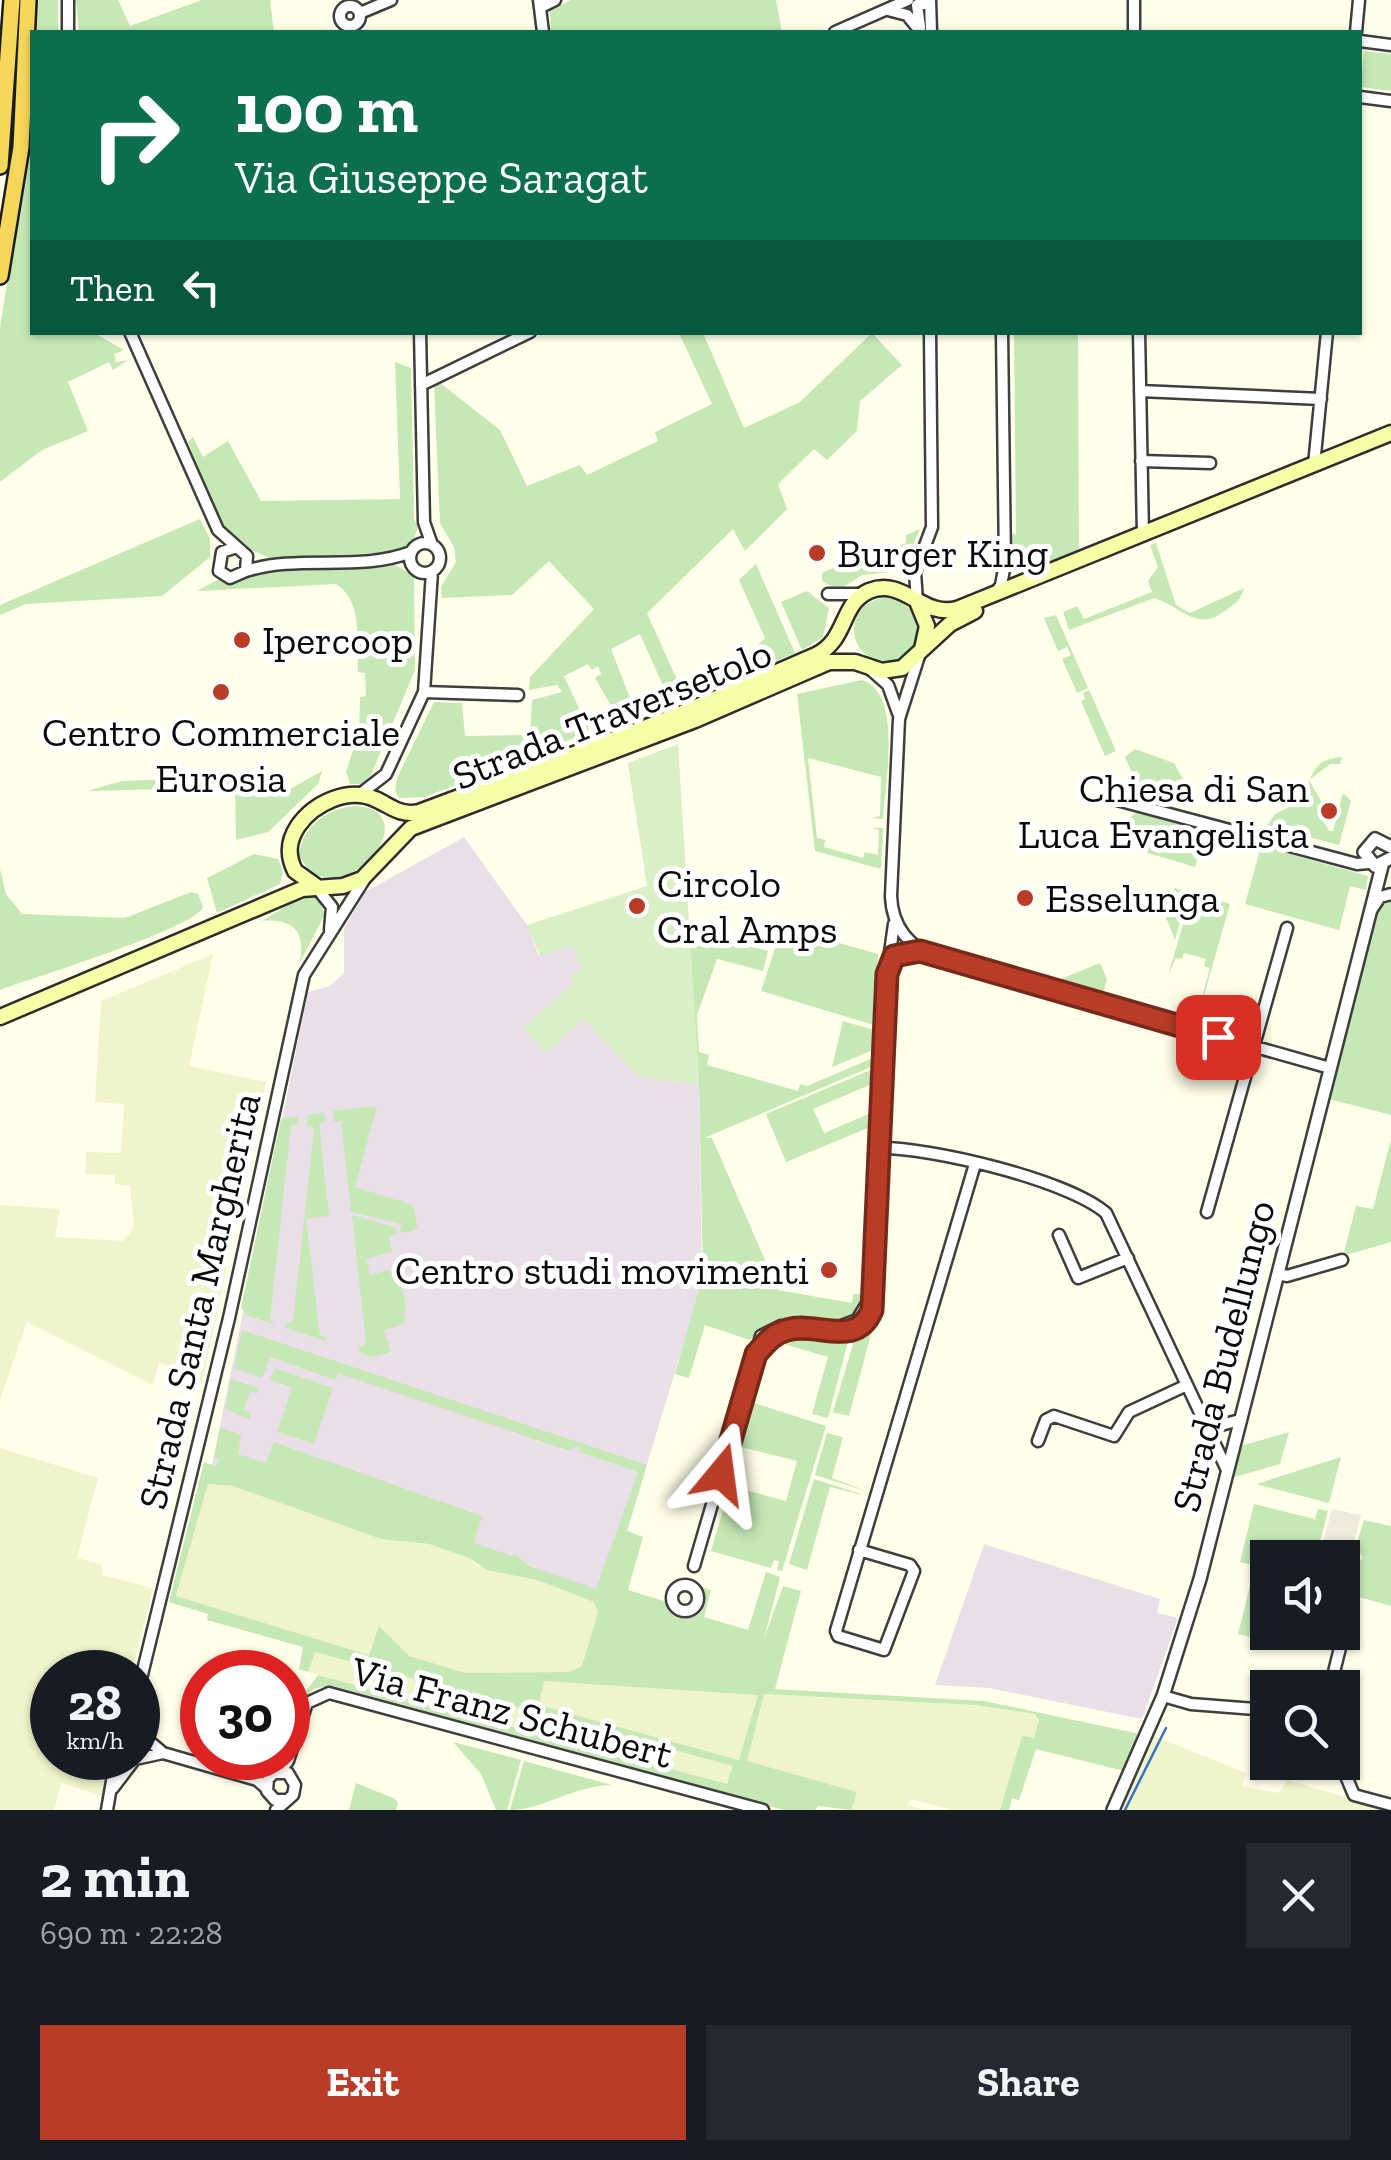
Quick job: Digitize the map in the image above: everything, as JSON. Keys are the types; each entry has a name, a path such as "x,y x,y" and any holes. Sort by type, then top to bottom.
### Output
{"highway":[{"path":"0,166 12,0"},
{"path":"0,276 23,131 28,0"}],"main road":[{"name":"Strada Traversetolo","path":"884,588 903,592 918,603 946,612 1391,434"},
{"name":"Strada Traversetolo","path":"368,875 410,828 696,720 825,663 840,660 895,670 950,624 1006,586"},
{"path":"866,592 884,588"},
{"name":"Strada Traversetolo","path":"359,795 406,814 419,812 673,716 822,652 844,626 852,605 866,592"},
{"path":"918,603 927,626 920,653"},
{"path":"844,626 849,650 866,666"},
{"path":"280,898 291,864 291,841 308,815 335,798 359,795"},
{"path":"387,807 396,825 393,846"},
{"path":"291,864 300,878 316,886"},
{"path":"0,1024 280,898 316,886 343,886 368,875"},
{"path":"0,1016 194,938"}],"street":[{"path":"68,0 68,30"},
{"path":"360,14 391,0"},
{"path":"543,30 540,3 554,0"},
{"path":"840,30 908,0"},
{"path":"1134,0 1134,30"},
{"path":"1356,30 1359,0"},
{"path":"921,30 917,5 925,4 930,30"},
{"path":"877,13 905,14 919,30"},
{"path":"1362,41 1391,45"},
{"path":"1362,97 1391,101"},
{"path":"124,335 134,345"},
{"path":"131,335 218,530 234,548 274,564"},
{"path":"387,807 386,774 424,692 428,590 421,547 425,530 420,335"},
{"path":"421,385 524,335"},
{"path":"918,603 916,570 932,528 930,335"},
{"path":"1002,335 1006,586"},
{"path":"1139,335 1142,535"},
{"path":"1314,464 1327,335"},
{"path":"1140,392 1321,400"},
{"path":"1141,461 1210,462"},
{"path":"218,530 218,566 226,577 239,577 246,571 274,564 393,559 421,547"},
{"path":"421,547 440,560 423,571"},
{"path":"220,556 234,548"},
{"path":"245,554 246,571"},
{"path":"393,559 423,571"},
{"path":"884,588 916,570"},
{"path":"844,626 828,594 866,592"},
{"path":"694,1566 696,1606 681,1611 672,1597 694,1566 764,1334 777,1327 850,1332 864,1325 872,1310 887,974 892,942 899,719 920,653"},
{"path":"866,666 888,685 899,719"},
{"path":"424,692 518,695"},
{"path":"359,795 386,774"},
{"path":"1117,800 1338,858 1379,863"},
{"path":"1379,863 1370,842 1388,845 1391,826"},
{"name":"Strada Budellungo","path":"1114,1810 1163,1696 1227,1470 1376,892 1379,863"},
{"name":"Strada Santa Margherita","path":"148,1650 229,1318 304,975 368,875"},
{"path":"316,886 332,907 330,930"},
{"path":"1371,910 1380,897 1391,894"},
{"path":"887,974 893,958 906,946 893,913"},
{"path":"1207,1212 1287,928"},
{"path":"892,942 897,936 905,938 925,953"},
{"path":"901,952 925,953 1330,1068"},
{"path":"879,1148 916,1148 1093,1202 1111,1220 1227,1470"},
{"path":"859,1550 910,1565 914,1571 884,1650 838,1636 836,1631 859,1550 975,1164"},
{"path":"1059,1235 1078,1278 1128,1258"},
{"path":"1278,1274 1288,1276 1342,1260"},
{"path":"1040,1412 1114,1436 1136,1408 1186,1385"},
{"path":"1197,1408 1209,1422 1222,1427 1234,1443 1215,1451"},
{"path":"1038,1441 1046,1420 1054,1416"},
{"path":"1222,1427 1240,1420"},
{"path":"680,1586 696,1591"},
{"name":"Via Franz Schubert","path":"310,1702 330,1693 763,1810"},
{"path":"1163,1696 1191,1704 1250,1709"},
{"path":"162,1753 269,1797 285,1800 295,1790 293,1780"},
{"path":"107,1810 114,1780"},
{"path":"113,1788 119,1780"},
{"path":"1348,1780 1354,1795 1391,1806"}],"shaded area":[{"path":"464,837 527,925 539,956 573,946 581,967 546,1053 583,1019 638,1076 699,1085 702,1283 607,1596 212,1465 308,992 330,986 344,973 344,929 365,892"},
{"path":"1332,1509 1361,1515 1355,1540 1324,1540"},
{"path":"984,1544 1160,1599 1157,1613 1178,1618 1142,1719 989,1688 935,1685"}],"green space":[{"path":"37,0 58,0 58,30 36,30"},
{"path":"76,0 118,0 130,26 202,0 270,0 274,30 79,30"},
{"path":"571,0 776,0 782,30 551,30 550,10"},
{"path":"1364,51 1391,54 1391,91 1362,87"},
{"path":"30,135 30,335 98,335 124,350 114,354 116,362 128,360 113,370 109,362 68,382 88,431 42,450 0,482 0,328"},
{"path":"680,335 704,335 744,428 800,402 870,335 902,365 860,401 857,431 827,460 814,449 778,484 787,509 745,551 733,529 647,613 682,691 668,697 640,634 611,649 635,711 619,719 595,678 601,674 598,666 592,670 588,664 564,676 590,732 425,797 399,798 395,791 397,778 434,702 462,703 465,736 530,735 532,700 562,692 557,685 529,690 530,677 594,609 549,561 512,595 442,598 441,587 456,562 454,547 440,523 434,384 439,382 500,430 527,486 580,465 587,475 658,441 655,432 712,404"},
{"path":"1014,335 1078,335 1079,552 1022,573 1012,565 1012,534 1016,534"},
{"path":"395,362 411,368 414,519 418,527 413,541 397,552 270,558 233,542 222,528 188,442 193,437 203,457 228,441 261,501 400,499"},
{"path":"200,519 210,539 210,557 162,596 26,604 0,615 0,605"},
{"path":"920,529 901,571 862,575 839,590 822,581 822,573 842,564 846,571 906,543 906,535"},
{"path":"1156,543 1176,605 1190,613 1244,588 1239,599 1223,612 1205,619 1188,616 1154,598 1069,630 1063,612 1077,606 1084,619 1152,592 1148,581 1158,567 1150,545"},
{"path":"392,563 414,576 415,670 371,775 361,784 350,784 346,771 359,733 360,697 366,696 365,673 358,672 355,612 345,591 336,584 197,591 221,578 231,581 272,567"},
{"path":"756,564 795,653 730,681 722,665 731,659 738,665 765,638 739,580"},
{"path":"807,591 829,608 823,637 802,650 781,602"},
{"path":"886,598 909,607 918,630 909,653 886,662 863,653 854,630 863,607"},
{"path":"1056,615 1088,688 1077,693 1062,659 1071,655 1067,647 1058,651 1044,618"},
{"path":"862,680 875,688 887,720 883,819 872,818 880,816 881,777 808,758 817,838 825,840 824,847 863,858 865,852 878,855 879,830 872,828 883,828 881,869 815,851 797,694"},
{"path":"1089,690 1116,751 1105,756 1081,701 1085,699 1083,693"},
{"name":"Circolo Cral Amps","path":"678,744 699,1085 638,1076 583,1019 546,1053 523,1028 574,982 570,976 581,967 573,946 540,956 527,925 647,886 628,763"},
{"path":"1135,749 1174,763 1189,790 1190,803 1140,791 1125,757"},
{"path":"1342,757 1340,764 1330,764 1310,779 1318,765"},
{"path":"322,771 318,784 268,832 236,840 235,787 87,791 122,781 233,777 290,789"},
{"path":"1309,781 1324,806 1319,813 1329,831 1333,831 1343,793 1351,801 1339,845 1267,826 1275,814 1303,800"},
{"path":"354,806 374,810 383,820 384,834 378,849 350,873 331,877 310,873 299,855 305,836 326,815"},
{"path":"1138,811 1205,830 1195,867 1138,850 1125,821"},
{"path":"1261,846 1368,876 1366,890 1350,886 1339,930 1245,904"},
{"path":"254,854 278,859 283,871 280,884 217,913 207,878"},
{"path":"0,869 6,894 22,914 125,918 191,892 198,894 203,907 194,916 144,939 0,990"},
{"path":"1175,888 1188,892 1175,940 1163,910"},
{"path":"1192,893 1230,904 1197,1020 1190,1014 1192,1008 1199,1009 1210,968 1204,966 1206,959 1184,953 1182,959 1176,958 1168,976"},
{"path":"304,895 317,898 325,914 299,964 301,944 296,930 282,922 262,921"},
{"path":"1391,901 1391,1115 1329,1099 1380,906"},
{"path":"782,927 878,954 874,1025 761,991"},
{"path":"689,929 768,951 763,971 717,959 697,1015 699,1052 709,1055 707,1065 798,1091 800,1084 807,1086 873,1058 873,1066 704,1138 712,1138 778,1290 852,1303 853,1294 864,1294 858,1311 835,1321 780,1322 750,1340 705,1325 689,1378 675,1374 703,1275 699,1085"},
{"path":"213,954 189,1066 266,1082 202,1382 159,1362 153,1385 27,1322 0,1399 0,1205 60,1209 55,1237 123,1241 134,1227 130,1186 115,1184 115,1175 85,1174 86,1152 121,1153 124,1104 95,1102 101,1001"},
{"path":"1100,963 1107,979 1103,993 1058,980"},
{"path":"843,1021 874,1030 873,1050 832,1067"},
{"path":"873,1069 872,1084 813,1109 824,1133 871,1113 870,1127 786,1162 766,1114"},
{"path":"377,1106 355,1187 413,1205 418,1229 400,1233 401,1224 351,1212 341,1121 334,1122 333,1111"},
{"path":"324,1112 326,1122 319,1124 329,1216 306,1219 320,1336 327,1337 325,1341 285,1328 286,1322 293,1322 314,1128 307,1126 308,1115"},
{"path":"299,1116 298,1125 291,1125 270,1320 277,1325 248,1316 241,1308 281,1119"},
{"path":"1391,1139 1391,1242 1343,1256 1356,1206 1373,1209"},
{"path":"352,1215 395,1227 397,1234 389,1236 392,1252 366,1259 370,1275 390,1270 402,1289 405,1309 404,1324 384,1330 391,1352 372,1357 360,1353 359,1346 366,1344"},
{"path":"876,1316 849,1416 833,1412 855,1337"},
{"path":"242,1330 647,1465 627,1531 643,1537 628,1590 664,1601 671,1613 684,1619 703,1607 702,1587 711,1590 704,1617 748,1630 766,1572 780,1577 764,1639 783,1586 801,1591 775,1689 984,1701 1140,1734 1124,1771 1036,1749 1019,1800 1012,1798 1009,1810 1000,1810 1022,1736 1034,1738 1039,1721 1035,1714 975,1705 764,1694 747,1761 857,1792 851,1810 818,1806 815,1810 784,1810 334,1686 310,1692 318,1675 727,1784 733,1766 315,1652 310,1666 310,1650 207,1620 208,1614 169,1602 204,1462 216,1466 219,1459 214,1457 220,1428 241,1434 238,1454 266,1463 274,1442 482,1516 474,1543 512,1556 514,1553 529,1566 596,1589 638,1472 579,1452 581,1446 567,1450 338,1373 335,1380 270,1357 262,1378 234,1368","holes":["208,1484 233,1486 381,1539 429,1544 469,1558 487,1570 537,1580 594,1602 598,1612 582,1666 569,1672 466,1673 409,1656 379,1626 369,1655 176,1596","544,1681 758,1695 739,1760 539,1705"]},
{"path":"786,1337 849,1338 828,1418 812,1414 828,1357 774,1341"},
{"path":"275,1368 333,1388 314,1444 277,1432 292,1388 270,1380"},
{"path":"231,1379 259,1388 257,1393 250,1391 244,1409 251,1413 249,1419 225,1409"},
{"path":"754,1403 826,1426 782,1571 777,1570 779,1561 774,1560 771,1568 711,1551 730,1486 786,1501 797,1461 741,1447"},
{"path":"1289,1432 1280,1464 1228,1479 1234,1448"},
{"path":"827,1433 843,1437 832,1478 869,1492 815,1475"},
{"path":"0,1448 98,1478 77,1557 102,1565 102,1575 153,1588 138,1650 30,1650 30,1780 105,1780 102,1796 61,1783 54,1810 0,1810"},
{"path":"1341,1457 1329,1503 1256,1484"},
{"path":"814,1479 867,1496 830,1487 807,1570 789,1564"},
{"path":"208,1484 233,1486 381,1539 429,1544 469,1558 478,1566 537,1580 594,1602 598,1612 582,1666 569,1672 466,1673 409,1656 379,1626 370,1655 176,1596"},
{"path":"1254,1504 1315,1519 1318,1509 1328,1511 1320,1540 1250,1540 1250,1565 1240,1562"},
{"path":"1364,1520 1391,1526 1391,1606 1360,1597 1363,1558 1358,1540"},
{"path":"1250,1586 1250,1637 1238,1634"},
{"path":"314,1651 733,1765 728,1785 310,1673"},
{"path":"544,1681 758,1694 740,1760 539,1705"},
{"path":"764,1694 975,1705 1035,1714 1039,1721 1034,1739 1022,1737 1000,1810 953,1810 911,1799 907,1805 925,1810 851,1810 857,1792 746,1762"},
{"path":"1154,1736 1246,1773 1242,1786 1279,1793 1287,1780 1389,1810 1117,1810"},
{"path":"453,1742 521,1760 507,1810 496,1810 481,1774"},
{"path":"524,1761 612,1785 510,1810"},
{"path":"356,1783 393,1798 398,1802 396,1810 349,1810"}],"waterway":[{"path":"1125,1810 1166,1728"}],"place":[{"name":"Burger King","path":"817,553"},
{"name":"Ipercoop","path":"242,640"},
{"name":"Centro Commerciale Eurosia","path":"221,692"},
{"name":"Chiesa di San Luca Evangelista","path":"1329,811"},
{"name":"Esselunga","path":"1025,898"},
{"name":"Circolo Cral Amps","path":"637,906"},
{"name":"Centro studi movimenti","path":"829,1270"}],"route":[{"path":"721,1474 756,1354 765,1342 790,1328 850,1332 864,1325 872,1310 887,974 894,956 920,951 1218,1037"}]}
